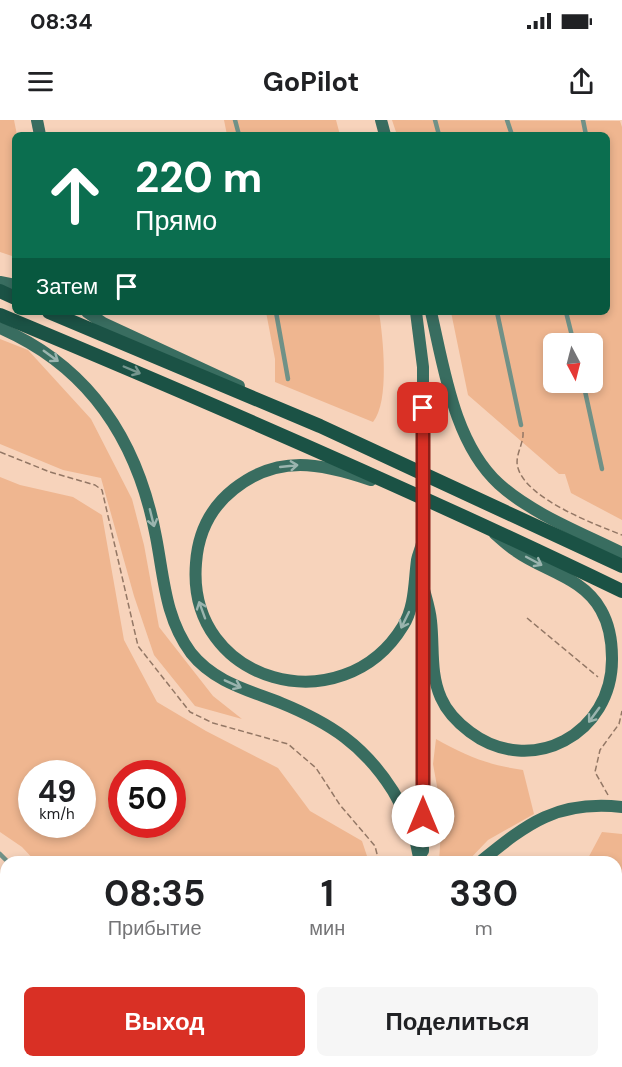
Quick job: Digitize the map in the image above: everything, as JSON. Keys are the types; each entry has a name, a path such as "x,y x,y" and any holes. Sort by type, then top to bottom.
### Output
{"main road":[{"path":"0,315 421,495 622,591"},
{"path":"55,315 262,402 454,487 622,566"},
{"path":"91,315 103,323 233,382 262,402"},
{"path":"416,315 423,367 421,856"},
{"path":"432,315 460,423 482,466 499,483 534,508 622,553"},
{"path":"0,328 33,344 65,366 94,396 122,437 136,466 150,510 172,618 179,635 192,654 214,675 318,720 335,729 365,753 381,772 405,810 417,841 420,856"},
{"path":"421,495 394,489 338,469 321,466 293,464 259,473 227,495 215,508 206,523 200,537 195,572 200,609 218,641 246,666 261,674 281,679 306,682 330,679 355,669 377,655 403,626 411,608 417,558 422,541"},
{"path":"423,586 431,623 433,666 441,697 457,721 477,737 502,748 516,751 530,751 553,746 585,727 602,704 612,666 610,634 604,615 592,597 579,585 516,552 487,527"},
{"path":"487,856 518,831 555,811 583,806 618,807"}],"lane":[{"path":"277,315 288,379"},
{"path":"498,315 521,425"},
{"path":"567,315 571,333"},
{"path":"585,393 602,469"}],"path":[{"path":"521,425 524,435 517,456 518,468 525,483 551,502 622,535"},
{"path":"527,618 608,685"},
{"path":"618,807 595,772 600,750 619,724 622,711"}],"shaded area":[{"path":"0,120 14,120 16,132 12,132 12,256 0,252"},
{"path":"224,120 336,120 339,132 226,132"},
{"path":"392,120 620,121 622,127 622,520 571,493 565,474 559,474 468,395 452,315 610,315 610,132 396,132"},
{"path":"267,315 379,315 384,369 382,400 373,422 275,382 275,359"},
{"path":"0,339 28,350 91,419 132,499 144,545 159,627 213,696 242,719 195,706 154,655 134,596 101,478 63,470 0,444"},
{"path":"0,477 20,485 73,497 102,515 124,640 157,702 206,731 278,768 310,811 362,841 367,856 30,856 22,847 0,832"},
{"path":"436,739 478,759 523,770 534,814 488,840 473,856 439,856 442,814 433,764"},
{"path":"602,832 622,834 622,856 589,856"}],"route":[{"path":"423,408 423,816"}]}
